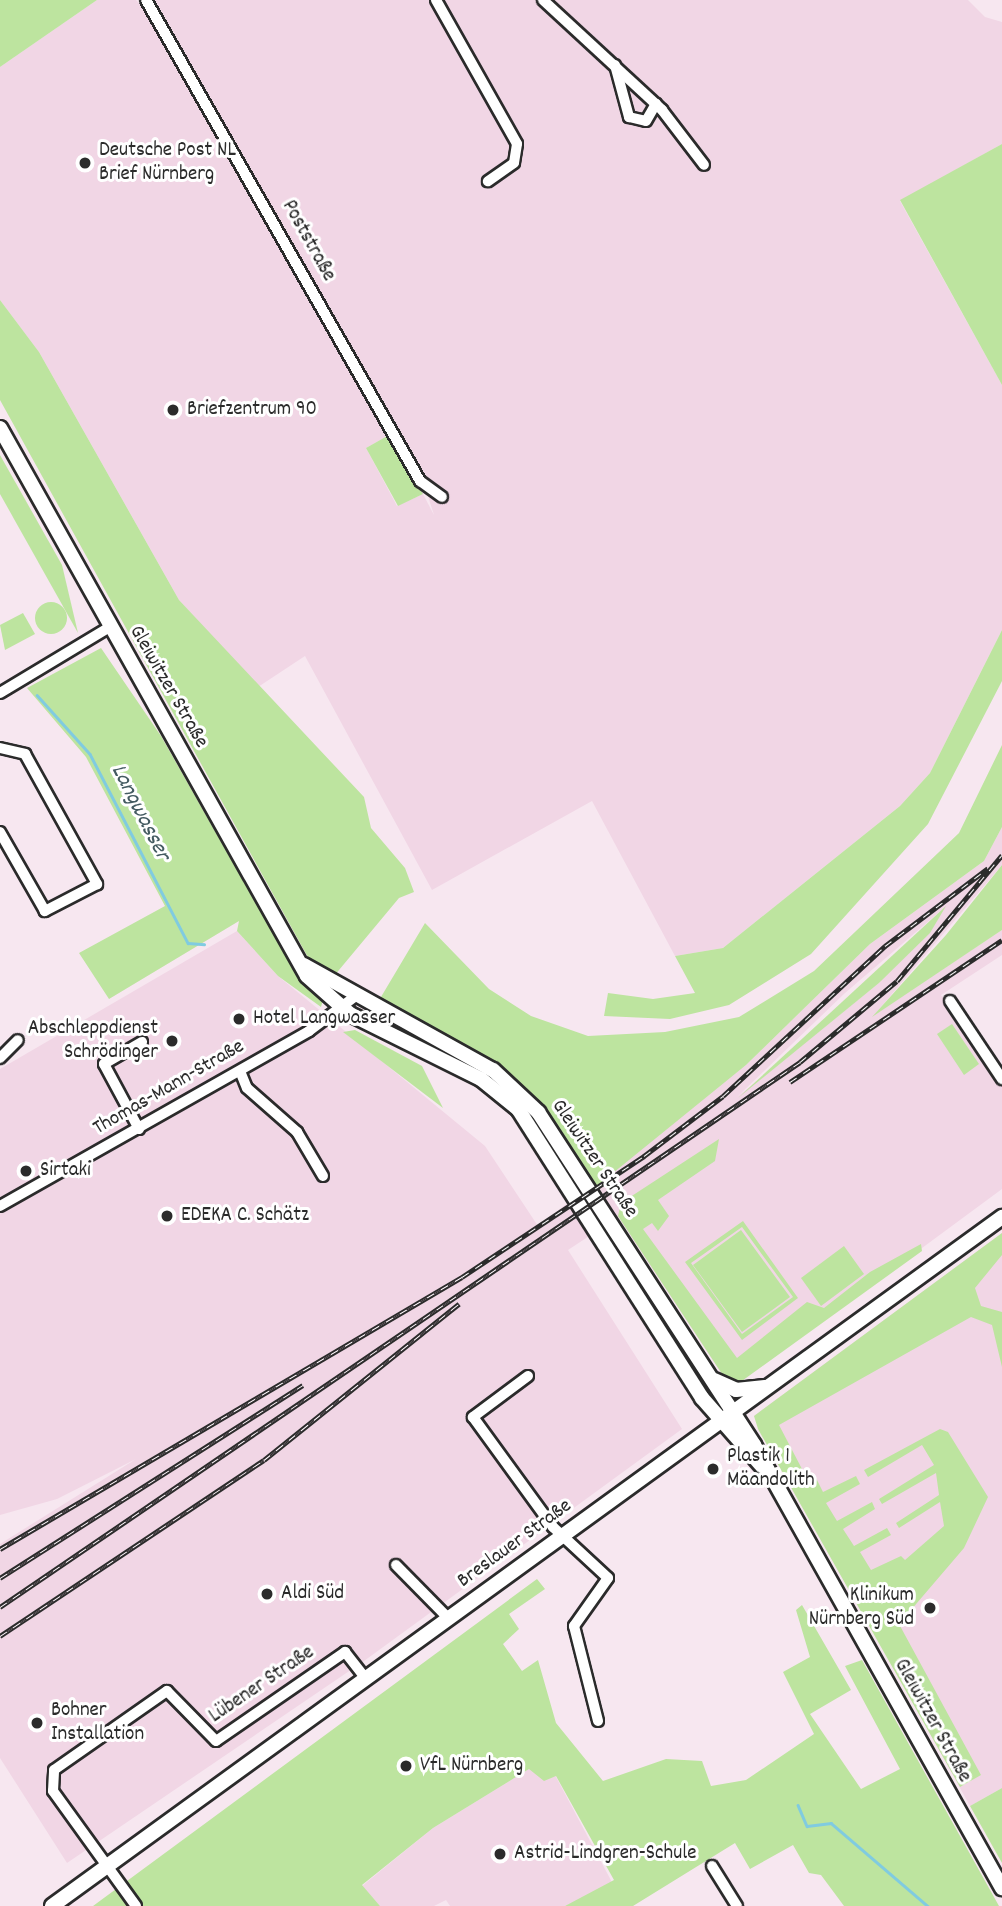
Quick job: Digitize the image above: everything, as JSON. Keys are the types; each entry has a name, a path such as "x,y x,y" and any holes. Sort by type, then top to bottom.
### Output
{"main road":[{"name":"Gleiwitzer Straße","path":"0,428 110,627 304,965 310,980 343,1009 481,1079 518,1109 719,1422 761,1466"},
{"name":"Gleiwitzer Straße","path":"304,965 354,998 481,1062 528,1099 733,1413 1002,1888"},
{"name":"Breslauer Straße","path":"52,1906 1002,1217"},
{"path":"710,1378 736,1390 765,1387"}],"street":[{"name":"Poststraße","path":"146,0 420,481 442,497"},
{"path":"436,0 517,144 514,163 488,181"},
{"path":"543,0 614,62 659,107 704,164"},
{"path":"614,62 629,117 646,121 659,107"},
{"path":"0,690 110,627"},
{"path":"0,748 25,754 97,884 45,911 0,832"},
{"name":"Thomas-Mann-Straße","path":"0,1206 240,1071 343,1009 354,998"},
{"path":"950,1001 1002,1079"},
{"path":"0,1058 18,1040"},
{"path":"139,1129 104,1063 142,1042"},
{"path":"240,1071 247,1088 297,1132 323,1176"},
{"path":"528,1376 473,1417 562,1537 608,1578 574,1626 598,1721"},
{"path":"396,1565 448,1618"},
{"name":"Lübener Straße","path":"107,1866 50,1779 167,1691 216,1741 345,1652 365,1678"},
{"path":"107,1866 136,1906"},
{"path":"712,1866 737,1906"}],"shaded area":[{"path":"97,0 136,0 158,24 389,435 366,448 397,506 423,494 434,515 419,468 155,0 968,0 985,17 1002,22 1002,144 900,201 1002,385 1002,630 930,773 900,806 723,948 675,956 592,801 432,890 305,656 258,687 179,600 39,352 0,300 0,67"},
{"path":"1002,827 1002,865 875,1014 1002,930 1002,955 941,995 1002,1086 1002,1189 739,1383 726,1380 618,1217 568,1250 682,1429 364,1661 67,1863 0,1758 0,1544 136,1459 57,1499 0,1515 0,1069 237,931 278,976 485,1146 538,1226 746,1065 870,944 984,861","holes":["944,908 879,983 737,1097 845,993"]},
{"name":"Klinikum Nürnberg Süd","path":"1002,1233 1002,1788 970,1806 754,1416"},
{"name":"Astrid-Lindgren-Schule","path":"529,1769 555,1775 614,1886 565,1906 450,1906 446,1900 434,1906 380,1906 362,1886 433,1828"}],"green space":[{"path":"0,0 97,0 0,67"},
{"path":"1002,144 1002,385 900,200"},
{"path":"0,300 39,352 179,600 364,797 371,828 405,868 414,892 399,898 334,976 310,961 0,400"},
{"path":"389,435 423,494 398,506 366,448"},
{"path":"0,455 62,565 78,633 0,494"},
{"path":"51,602 62,607 67,618 62,629 51,634 40,629 35,618 40,607"},
{"path":"23,613 35,634 5,650 0,625"},
{"path":"1002,630 1002,681 928,824 811,954 729,1005 670,1019 604,1016 608,993 653,999 695,993 675,956 723,948 900,806 930,773"},
{"path":"101,648 161,736 287,958 323,1000 321,1007 278,976 237,931 239,921 109,999 79,953 165,906 86,757 27,688"},
{"path":"1002,745 1002,827 984,861 870,944 746,1065 597,1186 506,1070 378,1002 425,923 489,989 531,1016 588,1036 665,1032 739,1017 814,971 959,833"},
{"path":"1002,865 1002,930 872,1017 946,935"},
{"path":"946,906 930,933 879,983 738,1098"},
{"path":"952,1024 979,1064 964,1075 937,1034"},
{"path":"355,1030 422,1066 443,1108 343,1032"},
{"path":"719,1139 715,1161 658,1200 669,1216 658,1231 652,1223 643,1229 737,1358 807,1302 824,1308 870,1272 921,1244 922,1251 739,1383 726,1380 618,1216 621,1203"},
{"path":"743,1221 798,1298 742,1340 685,1262","holes":["742,1227 793,1297 742,1334 691,1263"]},
{"path":"741,1230 790,1297 742,1332 693,1265"},
{"path":"1002,1233 1002,1255 975,1288 981,1306 1002,1312 1002,1367 992,1325 971,1317 779,1425 802,1469 787,1477 792,1486 815,1476 823,1492 856,1476 860,1484 826,1503 837,1521 872,1502 875,1509 843,1529 854,1546 887,1528 891,1535 860,1552 871,1570 901,1556 905,1560 944,1526 940,1502 899,1528 896,1523 939,1495 936,1473 882,1504 879,1499 934,1465 922,1445 868,1477 864,1470 940,1429 948,1432 988,1497 964,1548 899,1624 981,1775 960,1787 758,1429 754,1416"},
{"path":"844,1246 864,1274 821,1306 801,1278"},
{"path":"537,1579 545,1589 509,1614 519,1629 503,1644 522,1671 538,1660 556,1723 603,1781 666,1759 702,1761 711,1786 746,1780 814,1734 783,1672 810,1657 796,1610 802,1605 851,1690 810,1714 861,1789 900,1769 845,1666 862,1660 999,1906 844,1906 821,1875 809,1873 793,1845 750,1869 735,1843 633,1906 565,1906 614,1880 556,1776 544,1781 529,1769 433,1828 362,1885 380,1906 93,1906"},
{"path":"1002,1788 1002,1863 970,1806"}],"waterway":[{"name":"Langwasser","path":"37,695 90,754 188,943 204,944"},
{"path":"798,1805 807,1826 831,1823 928,1906"}],"railway":[{"path":"0,1607 800,1062 897,981 1002,855"},
{"path":"0,1549 462,1277 644,1156 723,1096 885,946 988,868"},
{"path":"790,1082 1002,940"},
{"path":"0,1636 264,1460 459,1304"},
{"path":"0,1578 303,1385"}],"place":[{"name":"Deutsche Post NL Brief Nürnberg","path":"85,163"},
{"name":"Briefzentrum 90","path":"173,410"},
{"name":"Hotel Langwasser","path":"239,1019"},
{"name":"Abschleppdienst Schrödinger","path":"172,1041"},
{"name":"Sirtaki","path":"26,1171"},
{"name":"EDEKA C. Schätz","path":"167,1216"},
{"name":"Plastik 1 Mäandolith","path":"713,1469"},
{"name":"Aldi Süd","path":"267,1594"},
{"name":"Klinikum Nürnberg Süd","path":"930,1608"},
{"name":"Bohner Installation","path":"37,1723"},
{"name":"VfL Nürnberg","path":"406,1766"},
{"name":"Astrid-Lindgren-Schule","path":"500,1854"}]}
